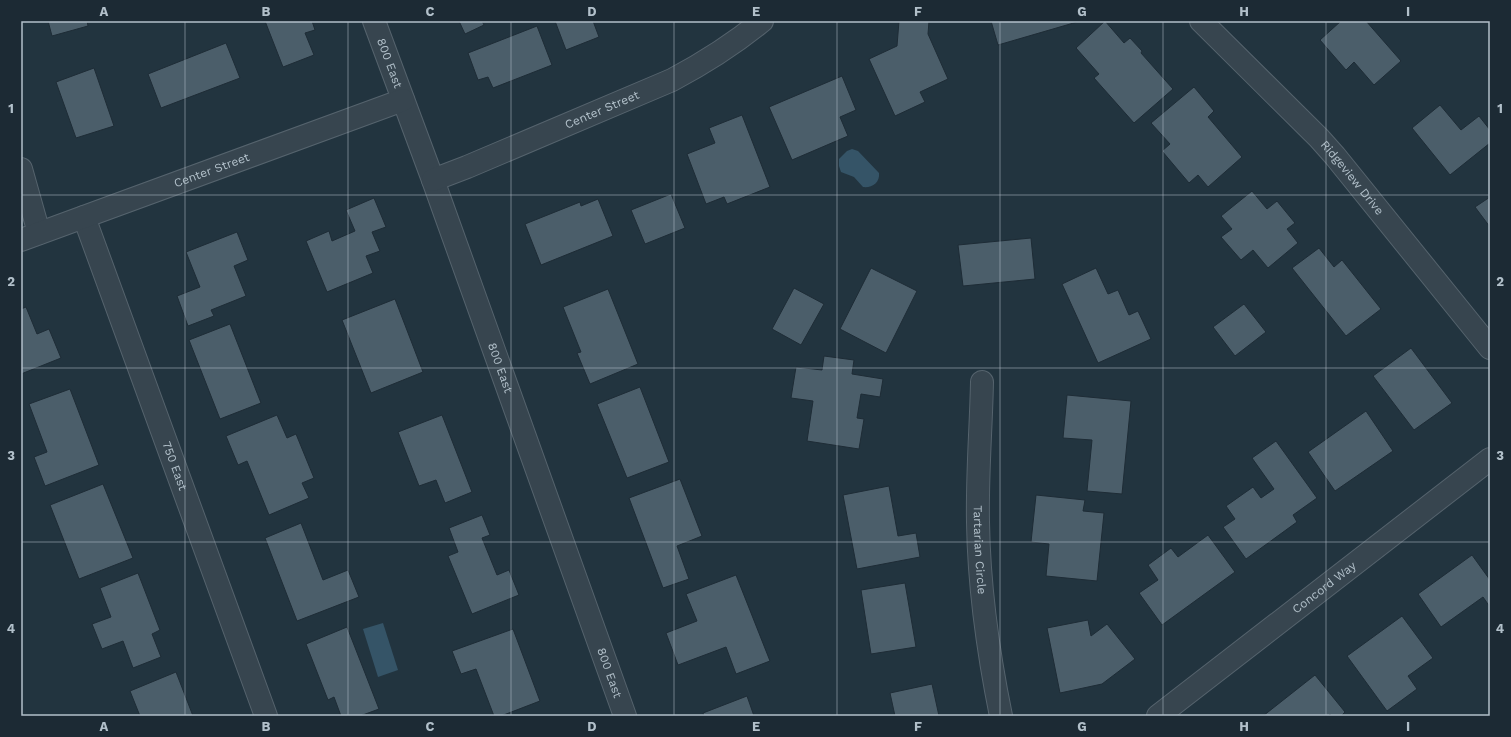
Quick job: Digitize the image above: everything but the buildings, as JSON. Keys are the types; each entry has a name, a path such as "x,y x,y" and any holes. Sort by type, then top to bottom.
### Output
{"street":[{"name":"800 East","path":"374,21 433,180 626,716"},
{"name":"Center Street","path":"433,180 666,84 699,66 722,51 762,21"},
{"name":"Ridgeview Drive","path":"1201,21 1319,138 1335,156 1490,348"},
{"name":"Center Street","path":"30,237 403,100"},
{"path":"21,169 30,237"},
{"name":"750 East","path":"84,217 266,716"},
{"name":"Tartarian Circle","path":"982,382 978,521 979,558 986,632 1001,716"},
{"name":"Concord Way","path":"1158,716 1490,459"}],"water":[{"path":"852,149 858,151 879,173 877,182 872,186 863,187 854,177 841,172 839,159 847,151"},
{"path":"383,623 398,670 378,677 363,629"}]}
